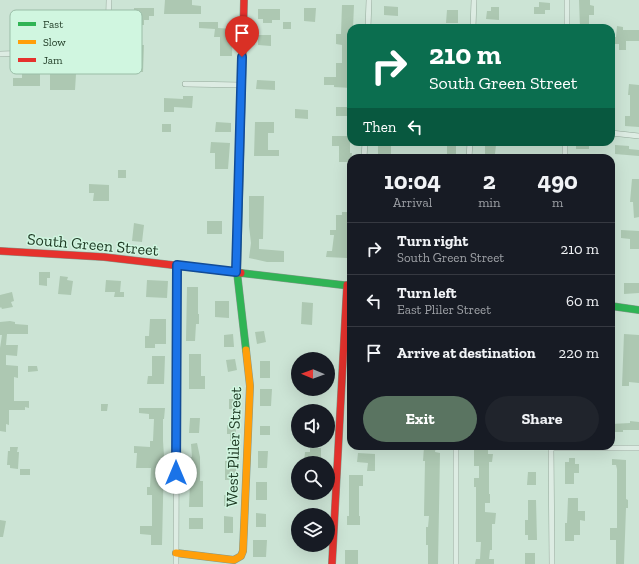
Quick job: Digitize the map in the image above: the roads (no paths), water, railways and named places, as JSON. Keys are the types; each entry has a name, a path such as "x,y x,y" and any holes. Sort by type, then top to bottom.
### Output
{"street":[{"path":"109,0 109,10"},
{"path":"236,272 244,0"},
{"path":"368,24 369,0"},
{"path":"473,24 474,0"},
{"path":"567,0 567,24"},
{"path":"0,54 10,54"},
{"path":"185,84 241,85"},
{"path":"615,133 639,136"},
{"name":"South Green Street","path":"0,251 94,256 347,285"},
{"path":"176,564 177,265"},
{"name":"West Pliler Street","path":"176,553 234,560 241,556 243,551 250,386 236,272"},
{"path":"615,307 639,310"},
{"path":"332,564 347,318"},
{"path":"615,448 639,448"},
{"path":"456,450 456,564"},
{"path":"551,450 552,564"}]}
